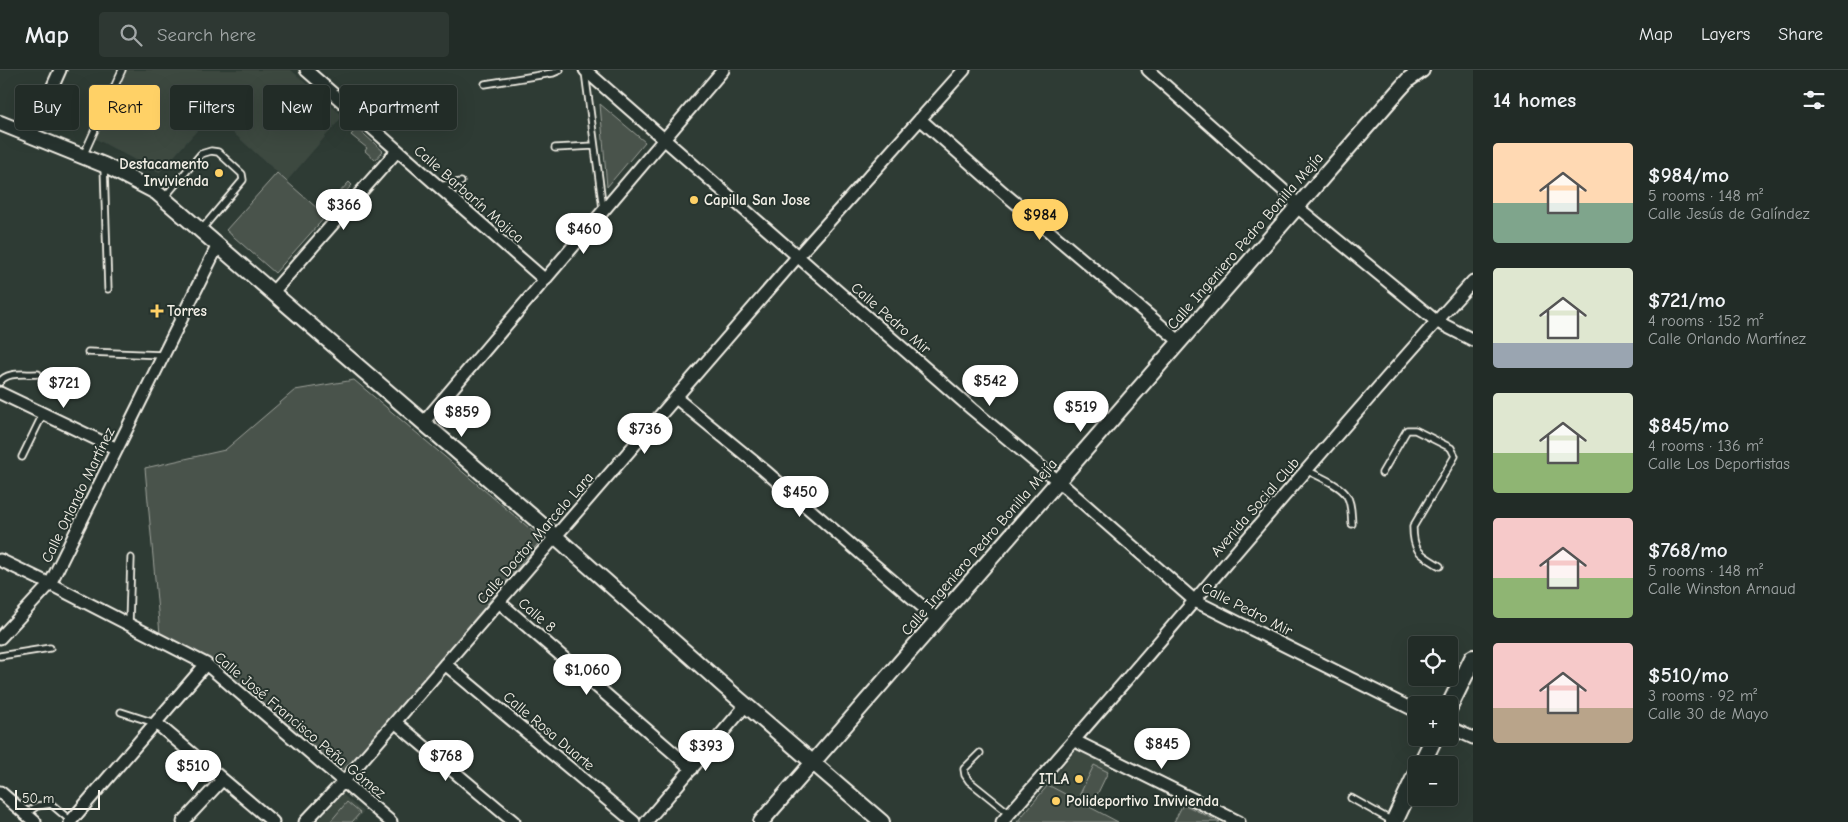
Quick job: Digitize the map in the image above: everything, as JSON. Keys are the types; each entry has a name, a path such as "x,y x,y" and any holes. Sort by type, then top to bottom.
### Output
{"main road":[{"path":"1454,696 1473,658"},
{"path":"1394,822 1408,795"}],"street":[{"path":"31,135 60,70"},
{"name":"Calle Barbarín Mojica","path":"306,70 545,280"},
{"name":"Calle Pedro Mir","path":"585,70 972,409 1058,481 1195,601 1408,707"},
{"path":"423,423 724,70"},
{"name":"Calle Doctor Marcelo Lara","path":"305,822 344,781 798,256 964,70"},
{"path":"1148,70 1291,197 1297,206 1436,322 1473,340"},
{"name":"Calle Ingeniero Pedro Bonilla Mejía","path":"761,822 1404,84 1422,70"},
{"path":"920,119 1005,194 1179,341"},
{"path":"0,123 104,165 156,192 556,537 882,822"},
{"path":"272,293 397,151"},
{"name":"Calle Orlando Martínez","path":"0,638 50,584 218,245"},
{"name":"Avenida Social Club","path":"1006,818 1306,470 1473,281"},
{"path":"0,393 117,449"},
{"path":"676,398 764,470 938,620"},
{"name":"Calle José Francisco Peña Gómez","path":"0,560 129,623 206,664 391,822"},
{"name":"Calle 8","path":"499,602 692,769"},
{"path":"70,822 206,664"},
{"name":"Calle Rosa Duarte","path":"445,664 634,822"},
{"path":"646,822 746,705"},
{"path":"395,722 514,822"},
{"path":"156,723 273,822"},
{"path":"1458,731 1473,738"},
{"path":"1074,741 1239,822"},
{"path":"183,822 222,780"},
{"path":"0,792 35,822"}],"lane":[{"path":"83,156 122,70"},
{"path":"485,84 553,73 560,70"},
{"path":"585,70 603,212"},
{"path":"555,148 594,146"},
{"path":"163,198 201,154 210,151 218,152 242,174 243,180 200,230"},
{"path":"104,165 108,289"},
{"path":"438,186 461,182"},
{"path":"88,352 163,355"},
{"path":"0,382 5,376 38,374"},
{"path":"22,457 43,414"},
{"path":"1382,473 1407,430 1416,430 1451,448 1455,456 1413,527 1413,538 1416,548 1422,555 1440,566"},
{"path":"1306,470 1333,483 1347,495 1351,508 1352,524"},
{"path":"129,623 131,558"},
{"path":"0,656 50,648"},
{"path":"121,712 156,723"},
{"path":"980,753 964,769 965,775 1006,818"},
{"path":"1352,798 1394,822"},
{"path":"26,814 37,806 51,804 70,822"}],"shaded area":[{"path":"126,70 291,70 308,85 263,85 263,130 330,130 330,104 340,113 340,119 287,181 230,130 253,130 253,85 170,85 170,130 198,130 159,173 94,138 98,130 160,130 160,85 119,85"},
{"path":"600,104 645,142 607,187"},
{"path":"355,130 359,130 383,151 375,160 365,151 367,148 351,135"},
{"path":"277,173 326,216 275,273 226,230"},
{"path":"349,182 352,185 328,211 324,209"},
{"path":"354,380 542,539 343,775 160,634 145,468 225,450 295,390"},
{"name":"ITLA","path":"1076,750 1111,766 1090,807 1048,785"},
{"path":"1094,765 1108,772 1094,801 1080,794"},
{"name":"Polideportivo Invivienda","path":"1048,785 1118,822 1017,822"},
{"path":"342,794 363,812 355,822 317,822"},
{"path":"347,802 360,813 352,822 330,822"},
{"path":"1183,804 1220,822 1174,822"}],"place":[{"name":"Destacamento Invivienda","path":"219,173"},
{"name":"Capilla San Jose","path":"694,200"},
{"name":"Torres","path":"157,311"},
{"name":"ITLA","path":"1079,779"},
{"name":"Polideportivo Invivienda","path":"1056,801"}]}
